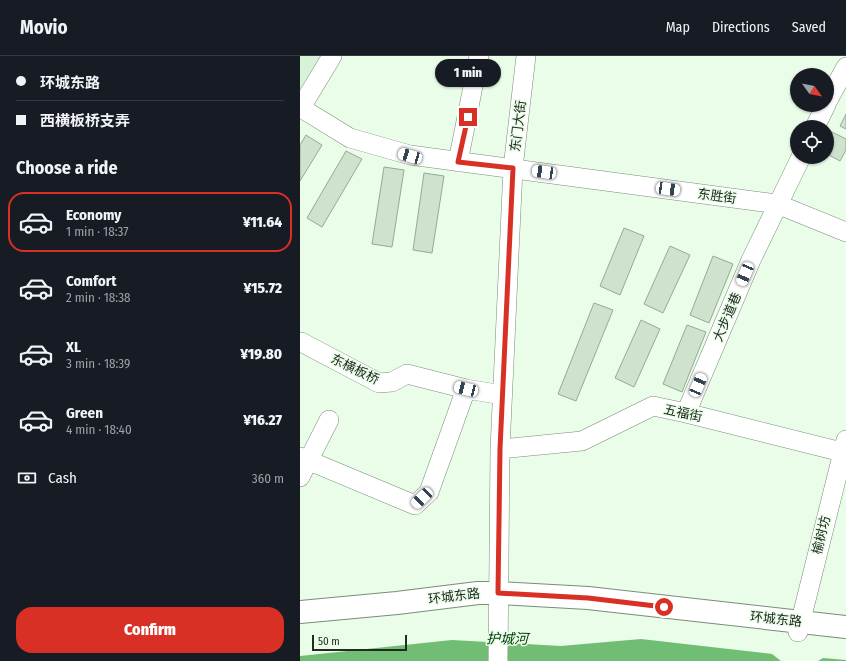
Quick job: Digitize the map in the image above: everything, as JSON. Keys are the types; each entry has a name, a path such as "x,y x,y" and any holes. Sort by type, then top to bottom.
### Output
{"main road":[{"name":"环城东路","path":"300,612 397,603 478,593 498,598 605,611 799,627 846,627"},
{"name":"环城东路","path":"300,623 366,619 401,612 498,598"},
{"name":"环城东路","path":"799,627 846,637"}],"street":[{"path":"300,108 332,56"},
{"path":"458,162 480,56"},
{"name":"东门大街","path":"498,661 500,449 513,168 526,56"},
{"path":"834,89 846,67"},
{"name":"东胜街","path":"300,108 350,138 410,156 513,168 777,204 846,232"},
{"name":"大步道巷","path":"686,413 751,260 797,164"},
{"name":"东横板桥","path":"301,342 379,383 392,382 407,374 466,389 503,395"},
{"path":"305,458 415,505 429,492 466,389"},
{"name":"五福街","path":"500,449 582,441 653,406 845,448"},
{"path":"300,477 305,458 329,420"},
{"name":"榆树坊","path":"799,627 845,448"}],"shaded area":[{"path":"300,56 322,56 300,93"},
{"path":"641,639 772,654 781,661 300,661 300,656 452,640 561,646"},
{"path":"823,658 846,660 846,661 818,661"}],"building":[{"path":"846,114 846,129 840,126"},
{"path":"834,133 846,139 846,150 840,161 834,158"},
{"path":"306,135 322,145 300,181 300,145"},
{"path":"346,151 362,159 322,227 307,218"},
{"path":"384,167 404,170 392,247 372,244"},
{"path":"424,173 444,176 432,253 413,250"},
{"path":"624,228 644,236 620,295 600,286"},
{"path":"670,246 690,255 663,313 644,304"},
{"path":"713,256 733,264 709,323 690,315"},
{"path":"594,303 613,310 576,401 558,394"},
{"path":"641,320 660,329 634,387 615,378"},
{"path":"687,325 706,332 682,392 663,384"}],"route":[{"path":"468,117 458,162 513,168 500,449 498,593 588,598 664,607"}],"water label":[{"name":"护城河","path":"507,639"}]}
